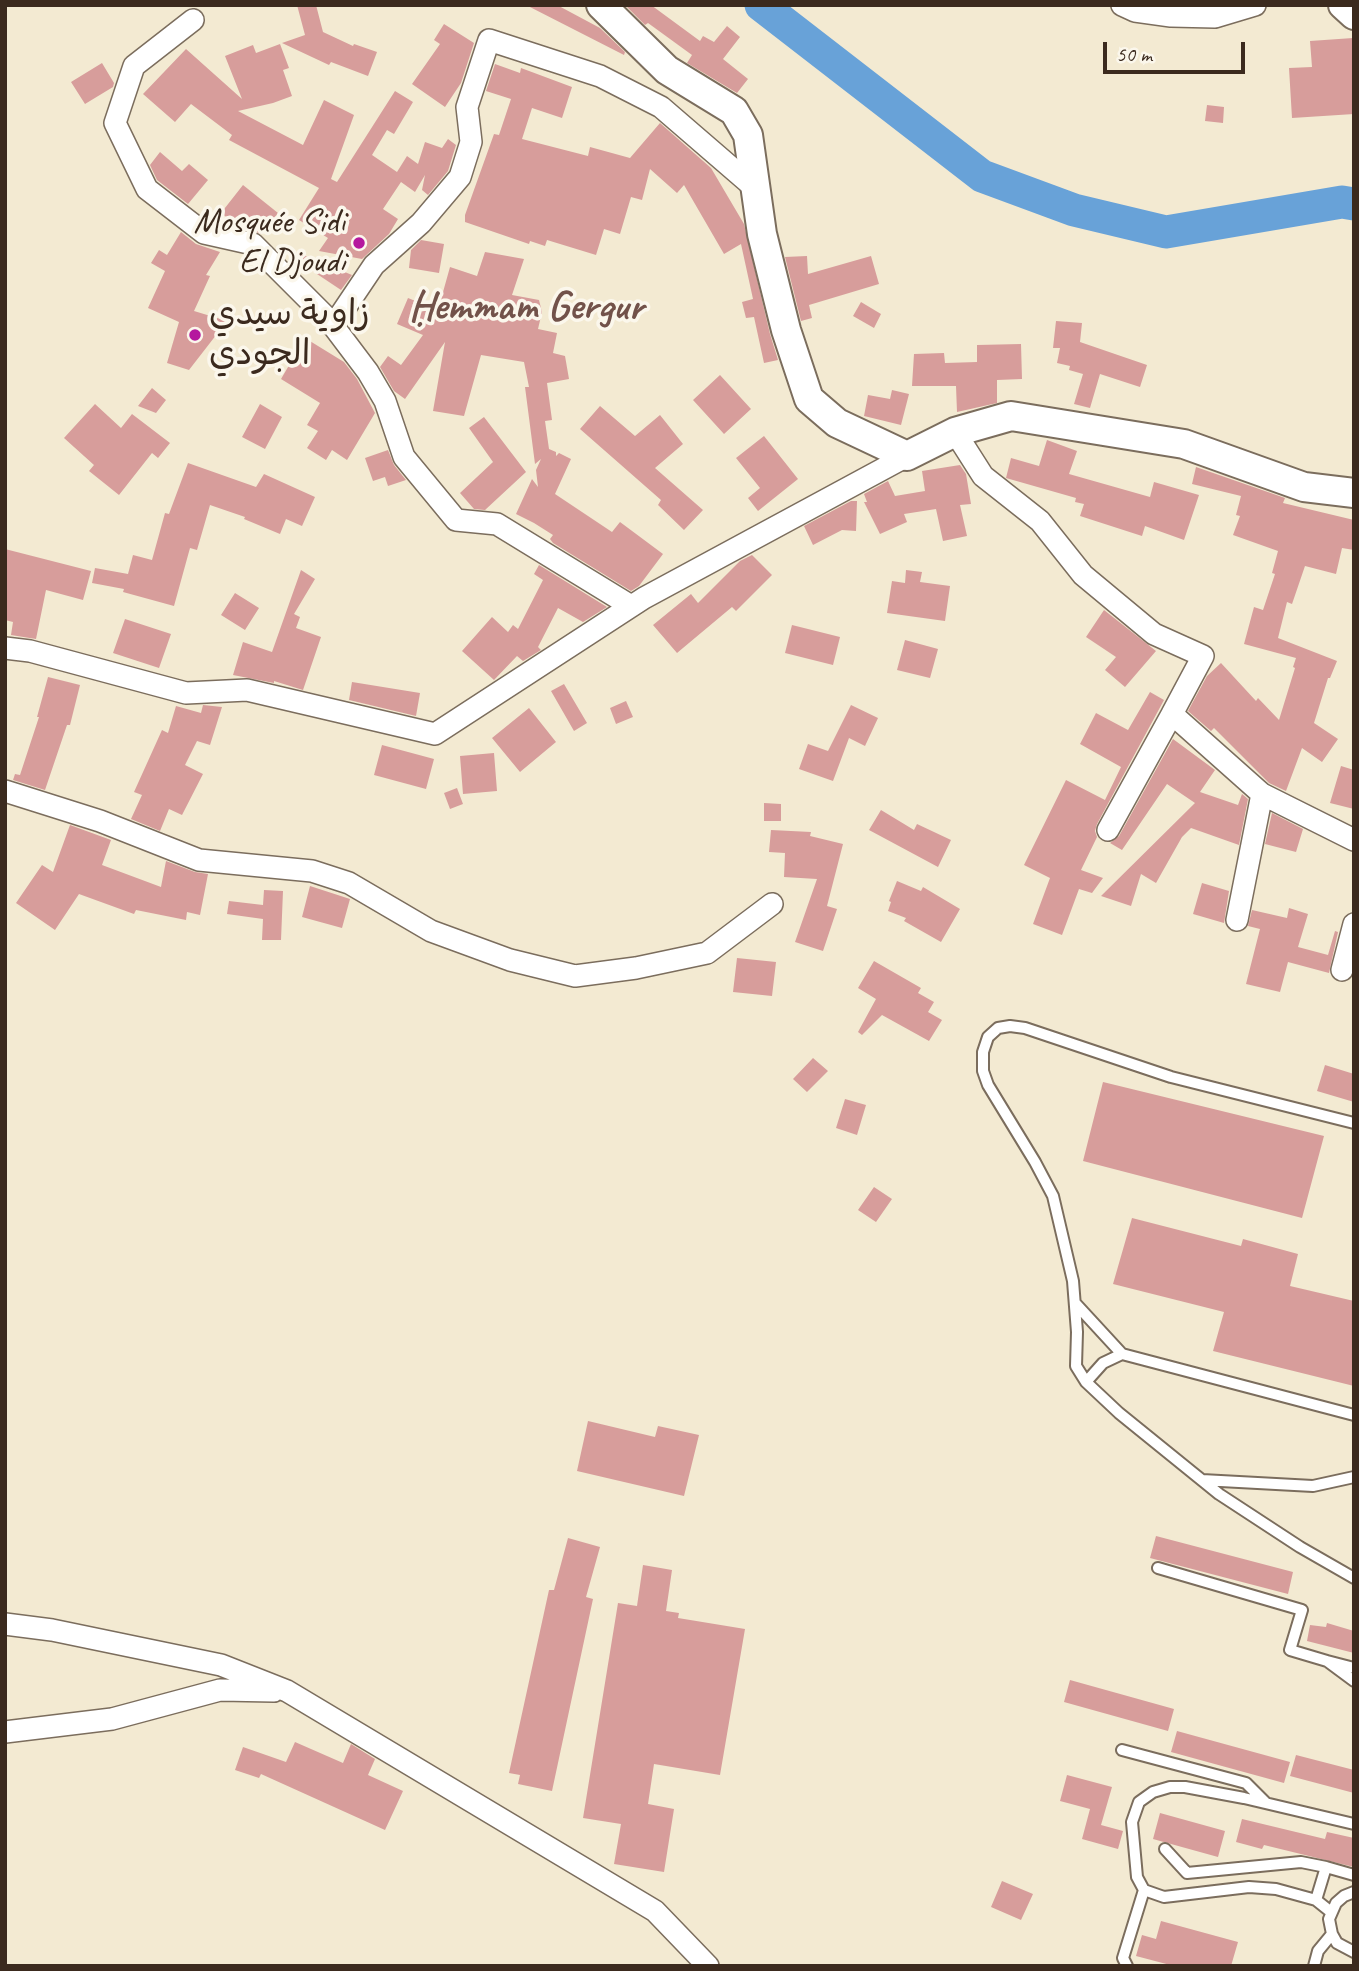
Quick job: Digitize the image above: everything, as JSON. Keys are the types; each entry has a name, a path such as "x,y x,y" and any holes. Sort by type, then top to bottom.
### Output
{"street":[{"path":"601,5 667,70 734,111 748,135 762,234 786,330 809,399 837,424 907,456"},
{"path":"1122,5 1135,11 1171,16 1215,17 1255,5"},
{"path":"1343,5 1354,15"},
{"path":"193,20 134,66 115,123 147,189 204,233 253,244 293,281 333,326 368,372 385,401 404,457 456,520 497,524 631,607"},
{"path":"333,326 374,265 421,223 460,177 471,142 467,107 489,40 600,76 661,107 756,189"},
{"path":"5,648 30,651 186,693 247,690 435,734 631,607 907,456 955,432 1011,416 1184,444 1304,487 1354,494"},
{"path":"955,432 984,476 1040,521 1083,575 1154,634 1203,656 1108,830"},
{"path":"1172,714 1262,794 1354,840"},
{"path":"5,791 100,821 199,860 312,871 337,879 349,883 431,931 510,960 575,976 636,968 707,953 772,904"},
{"path":"1237,920 1262,794"},
{"path":"1342,970 1354,924"},
{"path":"5,1624 52,1630 221,1665 287,1691 655,1911 708,1966"},
{"path":"5,1732 112,1719 220,1690 287,1691"}],"lane":[{"path":"1354,1123 1171,1077 1025,1028 998,1028 988,1037 983,1052 983,1071 988,1085 1053,1196 1073,1281 1076,1366 1086,1382 1119,1413 1202,1480 1300,1547 1354,1578"},
{"path":"1075,1303 1122,1354 1354,1415"},
{"path":"1086,1382 1103,1363 1122,1354"},
{"path":"1202,1480 1313,1486 1354,1477"},
{"path":"1158,1568 1302,1611 1290,1650 1354,1668"},
{"path":"1327,1661 1354,1681"},
{"path":"1122,1750 1246,1783 1266,1803"},
{"path":"1331,1912 1317,1900 1276,1889 1249,1887 1164,1897 1144,1889 1137,1877 1132,1822 1139,1802 1153,1791 1185,1787 1354,1824"},
{"path":"1165,1849 1187,1872 1301,1862 1354,1875"},
{"path":"1317,1900 1326,1867"},
{"path":"1127,1966 1123,1958 1144,1889"},
{"path":"1354,1892 1344,1896 1331,1912 1329,1919 1337,1943 1354,1952"},
{"path":"1314,1966 1318,1951 1332,1934"}],"building":[{"path":"297,5 316,5 323,32 353,46 354,44 377,52 368,76 331,62 329,65 282,43 305,35"},
{"path":"526,5 557,5 600,28 625,52 624,55"},
{"path":"625,5 651,5 700,41 703,36 714,42 727,26 740,37 723,59 748,79 737,93 687,63 692,55 648,23 645,25"},
{"path":"444,24 474,43 461,83 445,107 412,84 440,44 434,40"},
{"path":"1353,38 1354,114 1292,118 1289,68 1312,67 1310,41"},
{"path":"280,44 289,68 283,70 292,96 238,111 303,145 324,100 354,115 331,179 337,182 395,91 413,102 394,134 387,130 372,155 397,172 407,156 418,164 425,142 442,148 448,139 456,145 448,171 428,195 422,190 425,175 415,192 401,182 383,209 398,219 389,234 362,259 319,251 328,238 299,220 319,188 229,140 232,135 191,104 175,122 143,94 186,49 242,99 225,56 253,45 256,53"},
{"path":"102,63 114,83 113,87 85,104 71,82"},
{"path":"495,64 520,73 521,68 572,87 562,118 532,108 522,139 588,156 590,147 630,158 660,123 711,168 744,224 778,360 764,363 754,317 746,318 742,302 753,299 741,244 724,254 684,185 677,193 650,169 642,200 631,197 620,234 604,229 596,255 547,240 545,246 530,241 529,244 465,222 465,215 494,134 499,135 511,99 486,91"},
{"path":"1207,105 1224,107 1223,123 1205,121"},
{"path":"160,152 182,171 189,164 208,180 188,204 157,180 150,165"},
{"path":"243,185 278,213 262,234 239,227 221,213"},
{"path":"181,232 196,244 220,252 206,275 210,276 194,311 227,321 189,370 167,363 179,322 148,308 165,271 151,263 159,250 167,255"},
{"path":"421,240 444,244 439,273 409,268 411,250"},
{"path":"296,252 352,275 341,290 293,258"},
{"path":"485,252 524,259 512,295 539,300 542,312 538,329 557,333 553,353 565,356 569,379 547,383 552,420 545,421 549,449 556,452 556,456 559,453 571,459 555,494 612,532 620,522 663,554 639,586 631,591 553,543 550,539 553,535 516,514 532,479 538,487 536,470 541,459 535,464 525,387 529,387 524,362 481,355 464,416 433,411 445,342 405,399 394,391 380,367 388,356 401,365 423,335 397,324 408,298 438,310 450,267 477,276"},
{"path":"807,256 808,274 871,256 879,284 809,305 812,318 801,321 785,257"},
{"path":"861,302 881,314 874,328 853,316"},
{"path":"1056,321 1082,323 1080,342 1147,365 1140,387 1100,374 1090,408 1074,404 1083,374 1069,370 1070,366 1057,363 1060,348 1053,348"},
{"path":"305,338 344,362 357,379 375,413 347,460 332,450 326,460 307,448 318,431 307,425 320,403 281,379"},
{"path":"1021,344 1022,379 997,380 997,403 957,412 956,386 912,386 914,354 944,353 945,363 977,362 977,345"},
{"path":"720,375 751,409 724,434 693,400"},
{"path":"152,388 166,400 156,413 138,406"},
{"path":"892,390 909,394 901,425 864,416 868,395 890,399"},
{"path":"95,404 121,428 132,414 170,443 158,458 152,453 119,495 89,471 94,465 64,438"},
{"path":"260,404 282,417 265,449 242,437"},
{"path":"600,406 635,436 660,415 683,444 655,468 703,510 684,530 658,505 661,500 580,429"},
{"path":"484,417 526,472 485,510 474,509 460,493 493,462 469,428"},
{"path":"764,436 798,479 758,511 748,498 760,488 736,458"},
{"path":"1047,440 1077,451 1069,474 1150,497 1154,482 1199,495 1184,540 1145,526 1142,536 1080,516 1084,504 1075,502 1076,498 1006,478 1011,458 1039,466"},
{"path":"388,450 394,465 406,480 388,486 385,477 373,481 365,458"},
{"path":"188,463 256,487 264,474 315,497 302,526 286,519 280,534 244,519 245,517 210,505 197,550 190,548 174,606 123,592 124,589 92,583 95,568 128,574 133,555 152,560 165,513 169,514"},
{"path":"960,465 966,474 971,504 960,505 967,536 943,541 936,509 904,514 907,522 880,534 864,502 867,502 864,494 888,481 895,496 925,491 922,471"},
{"path":"1196,467 1285,498 1283,503 1354,520 1354,550 1342,548 1336,574 1305,566 1292,604 1287,602 1278,638 1337,661 1328,678 1314,723 1338,739 1322,762 1302,748 1286,791 1269,783 1214,728 1211,731 1188,711 1207,676 1221,663 1256,701 1258,698 1279,720 1296,658 1244,644 1254,607 1263,610 1275,574 1272,573 1278,551 1233,535 1240,516 1236,515 1241,496 1192,484"},
{"path":"851,501 857,501 856,531 842,530 813,545 804,526"},
{"path":"5,549 91,571 83,600 46,590 36,639 11,635 13,622 5,620"},
{"path":"752,555 772,575 736,611 732,607 677,653 653,625 691,594 698,603 740,561"},
{"path":"539,565 607,607 583,622 558,608 538,647 541,650 523,661 517,656 494,680 462,651 492,617 508,632 513,625 518,629 543,580 534,574"},
{"path":"301,570 315,579 294,614 300,617 296,628 321,637 303,690 274,681 233,675 243,642 272,652"},
{"path":"906,570 922,572 920,582 950,586 945,621 887,613 892,581 905,583"},
{"path":"235,593 259,608 245,630 221,615"},
{"path":"1104,610 1156,651 1125,687 1105,670 1116,657 1086,637"},
{"path":"125,619 171,634 159,668 113,653"},
{"path":"792,625 840,637 833,665 785,653"},
{"path":"905,640 938,649 930,678 897,670"},
{"path":"48,677 80,685 70,725 67,725 45,790 13,780 15,774 20,775 39,717"},
{"path":"352,682 420,693 416,716 349,700"},
{"path":"564,684 587,723 574,731 551,691"},
{"path":"1150,692 1164,700 1097,824 1097,837 1081,870 1103,878 1092,893 1079,889 1062,935 1033,924 1050,878 1024,865 1066,780 1105,800 1121,767 1080,744 1096,713 1128,730"},
{"path":"626,701 633,717 616,724 610,708"},
{"path":"203,705 222,707 210,745 197,741 185,765 203,774 182,815 169,809 160,831 131,819 142,795 134,792 162,730 168,733 176,706 201,713"},
{"path":"851,705 878,718 865,746 849,738 833,781 799,769 808,744 828,751"},
{"path":"529,708 556,742 520,772 492,738"},
{"path":"1173,739 1215,770 1200,792 1238,805 1242,794 1248,799 1239,845 1191,828 1182,837 1156,883 1141,874 1131,906 1101,896 1195,803 1167,784 1122,850 1110,843 1119,836"},
{"path":"382,745 434,759 426,789 374,775"},
{"path":"494,753 497,791 463,794 460,756"},
{"path":"1341,766 1354,770 1354,809 1330,803"},
{"path":"457,788 463,804 450,809 444,793"},
{"path":"764,803 781,804 781,821 764,821"},
{"path":"881,810 914,830 917,824 951,840 938,867 869,830"},
{"path":"1272,813 1303,829 1296,852 1265,844"},
{"path":"70,825 111,840 102,865 161,887 166,861 208,874 200,915 187,912 186,920 136,910 134,914 79,894 55,930 16,903 42,865 53,872"},
{"path":"771,830 811,832 810,836 843,844 827,906 837,909 823,951 795,942 817,879 784,877 785,853 769,852"},
{"path":"897,881 921,891 923,887 960,909 941,942 904,921 906,918 888,911"},
{"path":"1202,883 1229,891 1224,923 1193,914"},
{"path":"310,886 350,899 342,928 302,917"},
{"path":"264,890 283,891 281,940 262,940 263,919 227,914 229,901 263,905"},
{"path":"1289,908 1308,914 1298,947 1328,955 1335,931 1338,932 1329,973 1288,962 1280,992 1246,984 1260,929 1248,926 1252,910 1287,918"},
{"path":"737,958 776,962 772,996 733,992"},
{"path":"874,961 921,988 918,993 934,1002 928,1012 942,1020 929,1041 882,1015 862,1035 858,1032 876,999 858,988"},
{"path":"813,1058 828,1071 807,1092 793,1079"},
{"path":"1325,1065 1354,1074 1354,1102 1317,1091"},
{"path":"1103,1082 1324,1136 1302,1218 1083,1161"},
{"path":"845,1099 866,1105 857,1135 836,1128"},
{"path":"874,1187 892,1199 876,1222 858,1210"},
{"path":"1132,1218 1241,1246 1243,1239 1298,1254 1290,1286 1354,1301 1354,1386 1213,1351 1224,1312 1113,1284"},
{"path":"588,1421 655,1437 658,1426 699,1435 684,1496 577,1471"},
{"path":"1156,1536 1293,1572 1288,1594 1150,1558"},
{"path":"568,1538 600,1547 586,1597 593,1599 552,1791 518,1784 520,1775 509,1773 549,1590 554,1590"},
{"path":"643,1565 672,1570 666,1611 679,1613 678,1618 745,1629 720,1775 654,1764 648,1804 674,1809 664,1872 614,1864 621,1824 583,1818 618,1603 637,1606"},
{"path":"1327,1623 1354,1631 1354,1653 1307,1641 1310,1625 1326,1627"},
{"path":"1070,1680 1174,1709 1168,1731 1064,1702"},
{"path":"1177,1731 1290,1762 1284,1783 1171,1752"},
{"path":"295,1742 343,1763 351,1744 375,1759 368,1775 403,1791 385,1830 261,1774 259,1778 235,1770 243,1747 286,1762"},
{"path":"1296,1755 1354,1770 1354,1793 1290,1776"},
{"path":"1067,1775 1112,1787 1101,1825 1123,1831 1118,1849 1082,1839 1090,1809 1060,1801"},
{"path":"1160,1813 1225,1831 1218,1857 1153,1839"},
{"path":"1242,1819 1325,1839 1327,1832 1354,1838 1354,1867 1264,1845 1262,1849 1236,1842"},
{"path":"1002,1881 1033,1894 1021,1920 991,1907"},
{"path":"1161,1921 1238,1942 1231,1966 1174,1966 1136,1956 1142,1935 1156,1939"}],"waterway":[{"path":"761,5 982,176 1074,210 1166,232 1342,202 1354,204"}],"place":[{"name":"Mosquée Sidi El Djoudi","path":"359,243"},
{"name":"زاوية سيدي الجودي","path":"195,335"}],"district":[{"name":"Ḥemmam Gergur","path":"526,308"}]}
